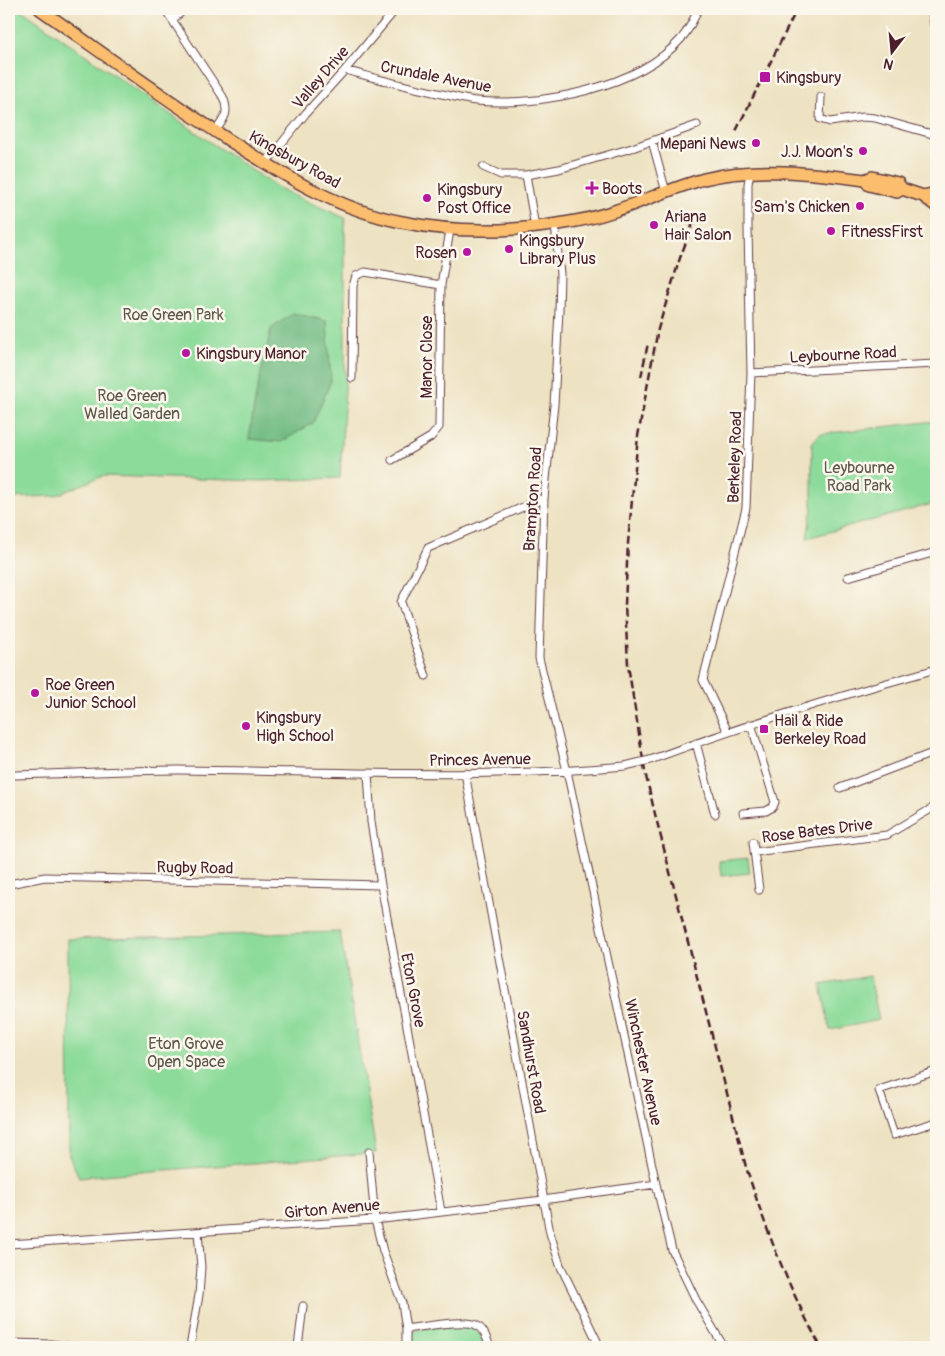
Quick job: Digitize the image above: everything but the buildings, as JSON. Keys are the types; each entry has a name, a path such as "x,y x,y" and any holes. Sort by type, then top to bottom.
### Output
{"main road":[{"name":"Kingsbury Road","path":"40,9 215,132 265,164 308,188 354,208 400,222 450,230 500,231 555,225 580,221 611,212 706,179 750,172 816,174 865,180 872,177 898,183 902,189 923,196 936,206"},
{"path":"923,196 936,193"}],"street":[{"path":"165,9 227,106 226,115 215,132"},
{"path":"172,19 185,9"},
{"name":"Valley Drive","path":"265,164 306,113 396,9"},
{"name":"Crundale Avenue","path":"345,70 474,101 506,103 545,100 577,94 613,81 639,70 663,56 682,38 698,9"},
{"path":"932,9 934,25 936,25"},
{"path":"820,97 820,119 830,122 875,118 913,129 936,133"},
{"path":"483,167 501,175 526,175 559,169 652,141 697,125"},
{"path":"652,141 666,192"},
{"name":"Berkeley Road","path":"728,732 703,680 746,512 751,373 748,228 748,184 750,172"},
{"path":"526,175 535,227"},
{"name":"Brampton Road","path":"555,225 560,274 559,312 554,405 544,498 538,658 567,771"},
{"name":"Manor Close","path":"392,460 431,437 439,427 441,285 450,230"},
{"path":"352,378 354,286 356,276 362,272 370,272 441,285"},
{"name":"Leybourne Road","path":"751,373 936,364"},
{"path":"426,676 401,602 428,548 544,498"},
{"path":"848,577 936,552"},
{"name":"Princes Avenue","path":"9,775 177,770 465,774 567,771 625,766 650,760 751,724 844,694 936,669"},
{"path":"743,813 766,811 773,807 775,802 751,724"},
{"path":"696,743 715,814"},
{"path":"840,788 930,754 936,750"},
{"name":"Winchester Avenue","path":"567,771 672,1250 696,1300 724,1347"},
{"name":"Eton Grove","path":"368,773 371,822 381,885 441,1211"},
{"name":"Sandhurst Road","path":"465,774 550,1233 560,1265 600,1347"},
{"name":"Rose Bates Drive","path":"754,852 887,835 936,806"},
{"name":"Rose Bates Drive","path":"753,842 759,890"},
{"name":"Rugby Road","path":"9,884 45,878 381,885"},
{"path":"936,1071 879,1090 894,1135 936,1122"},
{"path":"369,1152 375,1220 383,1251 402,1303 406,1329 406,1347"},
{"name":"Girton Avenue","path":"9,1244 375,1220 543,1200 656,1184"},
{"path":"190,1347 199,1295 201,1267 198,1232"},
{"path":"298,1347 304,1306"},
{"path":"406,1329 464,1322 474,1324 482,1329 490,1347"},
{"path":"9,1343 50,1344 73,1347"}],"green space":[{"name":"Roe Green Park","path":"9,9 20,9 277,187 345,218 345,390 340,478 261,481 103,476 54,496 9,498"},
{"path":"293,313 327,321 331,381 313,423 281,442 249,439 255,400 271,329"},
{"name":"Leybourne Road Park","path":"936,421 936,503 807,538 812,509 812,443 820,434"},
{"path":"748,858 750,873 721,876 719,861"},
{"name":"Eton Grove Open Space","path":"340,932 376,1153 79,1177 69,1156 68,939"},
{"path":"870,976 879,1020 830,1030 821,985"},
{"path":"469,1326 478,1333 487,1347 412,1347 411,1335 414,1332 427,1328"}],"railway":[{"path":"736,131 797,9"},
{"path":"694,221 680,258 658,329 638,436 628,543 625,604 628,665 645,772 746,1167 779,1259 821,1347"},
{"path":"641,377 648,343"}],"place":[{"name":"Kingsbury","path":"765,77"},
{"name":"Mepani News","path":"756,143"},
{"name":"J.J. Moon's","path":"863,151"},
{"name":"Boots","path":"592,188"},
{"name":"Kingsbury Post Office","path":"427,198"},
{"name":"Sam's Chicken","path":"860,206"},
{"name":"Ariana Hair Salon","path":"654,225"},
{"name":"FitnessFirst","path":"831,231"},
{"name":"Kingsbury Library Plus","path":"509,249"},
{"name":"Rosen","path":"467,252"},
{"name":"Kingsbury Manor","path":"186,353"},
{"name":"Roe Green Junior School","path":"35,693"},
{"name":"Kingsbury High School","path":"246,726"},
{"name":"Hail & Ride Berkeley Road","path":"764,729"}],"park label":[{"name":"Roe Green Walled Garden","path":"132,404"}]}
